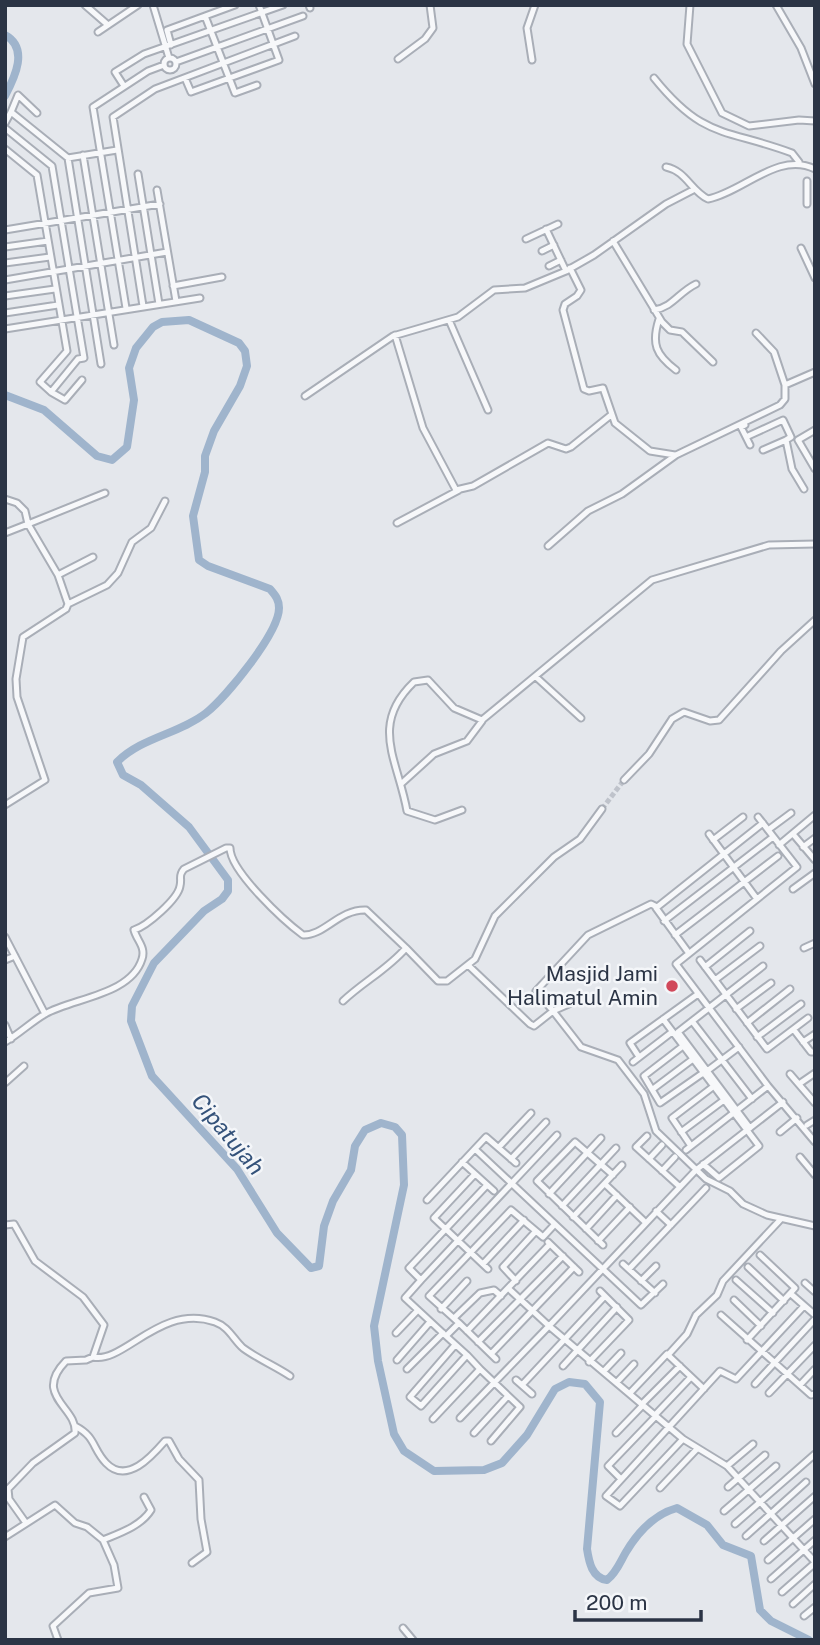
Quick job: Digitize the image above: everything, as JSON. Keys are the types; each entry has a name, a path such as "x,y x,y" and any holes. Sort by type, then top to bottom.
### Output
{"street":[{"path":"85,5 108,25"},
{"path":"98,32 138,5"},
{"path":"153,5 168,47"},
{"path":"126,308 93,107 148,71 164,65 169,58 167,30 235,5"},
{"path":"185,78 191,92 279,60 259,5"},
{"path":"124,86 114,72 144,54 283,5"},
{"path":"398,59 425,39 433,28 430,5"},
{"path":"532,60 527,28 535,5"},
{"path":"690,5 687,44 722,113 749,126 799,120 815,121"},
{"path":"776,5 800,48 815,84"},
{"path":"205,16 235,93 257,85"},
{"path":"172,69 176,62 303,16"},
{"path":"143,306 112,121 115,113 155,89 295,36"},
{"path":"169,58 176,62"},
{"path":"164,65 172,69 177,81"},
{"path":"654,78 683,110 700,124 792,153 799,162 815,169"},
{"path":"37,113 18,95 5,126 52,166 83,358 78,359 51,392"},
{"path":"11,112 68,158 101,364"},
{"path":"5,149 37,175 67,351 40,382 65,400 82,380"},
{"path":"68,158 117,150"},
{"path":"83,155 114,345"},
{"path":"666,167 683,175 693,190 706,199 721,196 770,171 799,162"},
{"path":"138,174 159,304"},
{"path":"807,181 807,204"},
{"path":"157,190 176,301"},
{"path":"305,396 395,335 465,313 494,290 525,288 568,269 666,204 693,190"},
{"path":"807,195 815,194"},
{"path":"5,230 160,204"},
{"path":"526,239 558,224"},
{"path":"547,229 561,260 581,289 564,306 568,337 584,389 589,391 603,388 615,423 650,451 676,455"},
{"path":"5,247 48,241"},
{"path":"613,241 659,319 670,330 682,332 713,362"},
{"path":"542,251 554,245"},
{"path":"802,247 815,278"},
{"path":"5,280 167,251"},
{"path":"5,263 50,257"},
{"path":"549,266 561,260"},
{"path":"173,286 222,277"},
{"path":"654,310 667,307 685,289 696,284"},
{"path":"5,296 55,289"},
{"path":"5,329 200,298"},
{"path":"5,313 58,305"},
{"path":"659,319 654,336 656,350 676,370"},
{"path":"449,320 488,410"},
{"path":"548,547 588,511 622,494 676,455 780,405 785,399 785,385 774,352 756,333"},
{"path":"395,335 426,436 453,488 459,490"},
{"path":"785,385 815,372"},
{"path":"750,445 741,427 778,410"},
{"path":"397,523 507,468 548,443 566,449 571,447 611,415"},
{"path":"746,437 783,420 792,470 804,489"},
{"path":"763,450 788,439 798,440 815,430"},
{"path":"798,440 815,469"},
{"path":"808,457 815,452"},
{"path":"5,533 104,493"},
{"path":"5,499 17,503 25,511 28,524 58,575 68,604"},
{"path":"5,806 43,785 45,778 18,697 16,679 22,641 28,633 66,609 68,604 107,585 118,573 132,542 151,528 165,501"},
{"path":"401,783 434,754 467,741 482,720 645,585 661,576 775,543 815,544"},
{"path":"58,575 93,557"},
{"path":"624,780 649,754 676,715 684,712 710,721 719,720 781,651 815,620"},
{"path":"536,677 581,719"},
{"path":"462,810 435,820 409,813 387,730 395,706 414,682 428,680 454,708 482,720"},
{"path":"5,1025 8,1040 45,1014 110,989 134,972 141,963 144,950 134,930 145,926 180,888 181,873 192,864 230,848 235,866 270,907 303,935 310,934 340,915 366,910 441,983 468,965 480,951 495,916 554,857 576,842 602,809"},
{"path":"768,830 791,813"},
{"path":"779,845 815,815"},
{"path":"713,840 743,817"},
{"path":"758,817 806,880"},
{"path":"657,907 763,823"},
{"path":"709,834 757,899"},
{"path":"793,834 815,860"},
{"path":"664,921 773,837"},
{"path":"803,847 815,838"},
{"path":"674,935 778,856"},
{"path":"797,867 676,964 768,1086 815,1142"},
{"path":"793,890 815,873"},
{"path":"688,952 664,921 657,907 651,904 587,935 536,991 582,1047 618,1060 644,1094 653,1127 696,1170 730,1191 743,1204 780,1220 815,1226"},
{"path":"705,967 750,931"},
{"path":"5,937 45,1014"},
{"path":"804,948 815,943"},
{"path":"715,980 760,946"},
{"path":"342,1001 378,970 393,963 406,948"},
{"path":"5,960 15,956"},
{"path":"700,960 757,1037 769,1049 808,1018"},
{"path":"468,965 534,1026 553,1011 569,1004"},
{"path":"735,1112 678,1032 763,966"},
{"path":"736,1009 771,983"},
{"path":"747,1023 790,989"},
{"path":"639,1057 630,1043 698,994"},
{"path":"757,1037 801,1004"},
{"path":"664,1018 759,1146 719,1178 703,1164"},
{"path":"692,1021 752,1099"},
{"path":"794,1030 811,1053 815,1052"},
{"path":"633,1062 673,1032"},
{"path":"803,1042 815,1034"},
{"path":"683,1046 645,1075 662,1104 739,1047"},
{"path":"653,1089 693,1059"},
{"path":"5,1083 24,1066"},
{"path":"799,1084 815,1073"},
{"path":"790,1074 814,1101"},
{"path":"714,1086 673,1117 672,1121 689,1148 768,1086"},
{"path":"681,1132 724,1100"},
{"path":"460,1418 696,1170 783,1102"},
{"path":"499,1147 531,1113"},
{"path":"780,1132 797,1118"},
{"path":"807,1125 815,1120"},
{"path":"427,1200 486,1137 513,1161 546,1122"},
{"path":"491,1441 520,1409 405,1297 557,1135"},
{"path":"647,1136 636,1147 680,1187"},
{"path":"549,1194 601,1139"},
{"path":"613,1175 575,1142 537,1183 601,1243 630,1207"},
{"path":"649,1159 662,1145"},
{"path":"562,1206 616,1148"},
{"path":"474,1149 642,1305 663,1284"},
{"path":"662,1171 675,1157"},
{"path":"800,1157 815,1175"},
{"path":"462,1162 494,1191"},
{"path":"573,1217 622,1165"},
{"path":"475,1174 435,1217 446,1230 485,1266 524,1220"},
{"path":"606,1184 645,1222"},
{"path":"421,1280 409,1268 487,1185"},
{"path":"629,1269 706,1188"},
{"path":"586,1229 617,1195"},
{"path":"509,1206 524,1220 577,1269 533,1312 494,1356 427,1295 470,1252 509,1206"},
{"path":"656,1211 671,1225"},
{"path":"630,1393 687,1334 696,1315 717,1295 723,1281 780,1220"},
{"path":"5,1225 14,1224 35,1261 83,1297 104,1321 103,1332 93,1357"},
{"path":"543,1237 555,1224"},
{"path":"516,1280 503,1267 537,1231"},
{"path":"467,1331 550,1244"},
{"path":"747,1339 795,1287 760,1255"},
{"path":"478,1342 563,1256"},
{"path":"623,1264 654,1293"},
{"path":"641,1281 656,1266"},
{"path":"748,1267 784,1301"},
{"path":"736,1280 773,1313"},
{"path":"441,1308 467,1281"},
{"path":"805,1283 815,1292"},
{"path":"508,1288 576,1352 604,1371 682,1439 696,1450 727,1466 815,1562 782,1592"},
{"path":"407,1369 444,1335 480,1292 494,1290 501,1296"},
{"path":"522,1385 603,1294 628,1321 589,1362"},
{"path":"755,1384 815,1317 791,1294"},
{"path":"734,1300 761,1326"},
{"path":"682,1439 618,1507 606,1494 721,1371 735,1380 804,1306"},
{"path":"563,1366 617,1307"},
{"path":"396,1333 418,1310"},
{"path":"721,1315 811,1395 815,1394"},
{"path":"192,1563 207,1552 201,1519 201,1485 177,1456 169,1441 165,1441 143,1464 120,1469 107,1464 91,1436 75,1426 55,1394 54,1380 66,1360 86,1360 110,1354 164,1324 197,1319 223,1325 245,1349 290,1376"},
{"path":"397,1360 430,1322"},
{"path":"455,1345 410,1394 419,1406 467,1355"},
{"path":"769,1393 815,1345"},
{"path":"604,1371 621,1353"},
{"path":"668,1355 704,1389"},
{"path":"617,1382 634,1364"},
{"path":"616,1433 680,1366"},
{"path":"433,1419 480,1369"},
{"path":"800,1385 815,1369"},
{"path":"620,1478 608,1466 691,1377"},
{"path":"516,1380 532,1394"},
{"path":"474,1433 508,1396"},
{"path":"26,1523 9,1499 8,1489 33,1463 73,1436 75,1426"},
{"path":"727,1466 753,1444"},
{"path":"660,1488 696,1450"},
{"path":"735,1524 815,1454"},
{"path":"728,1487 765,1455"},
{"path":"724,1511 776,1466"},
{"path":"746,1536 806,1482"},
{"path":"764,1541 815,1496"},
{"path":"103,1540 129,1529 148,1515 151,1510 144,1497"},
{"path":"6,1534 56,1505 75,1524 88,1528 103,1540 114,1565 118,1588 94,1590 59,1619 53,1626 58,1640"},
{"path":"768,1560 815,1519"},
{"path":"771,1579 815,1540"},
{"path":"793,1604 815,1584"},
{"path":"804,1616 815,1607"},
{"path":"402,1628 413,1640"}],"waterway":[{"name":"Cipatujah","path":"5,35 17,47 18,55 16,72 5,96"},
{"name":"Cipatujah","path":"5,395 44,410 97,456 112,460 127,447 134,400 129,368 136,348 153,327 162,322 189,320 239,343 245,351 247,366 240,386 214,431 205,456 205,472 193,516 199,560 208,566 270,589 278,602 277,619 250,664 206,713 138,747 117,762 123,775 141,785 189,827 228,880 228,891 222,899 204,911 154,963 132,1006 131,1021 152,1076 237,1169 277,1233 311,1268 319,1266 324,1226 333,1201 351,1170 355,1146 365,1130 381,1123 395,1127 402,1135 404,1185 374,1326 378,1361 394,1434 404,1451 434,1471 484,1470 502,1463 527,1435 555,1389 569,1382 585,1384 600,1402 587,1549 595,1573 607,1580 642,1531 654,1519 677,1508 707,1525 723,1545 751,1556 760,1610 771,1621 809,1640"}],"tunnel":[{"path":"602,809 624,780"}],"place":[{"name":"Masjid Jami Halimatul Amin","path":"672,986"}]}
